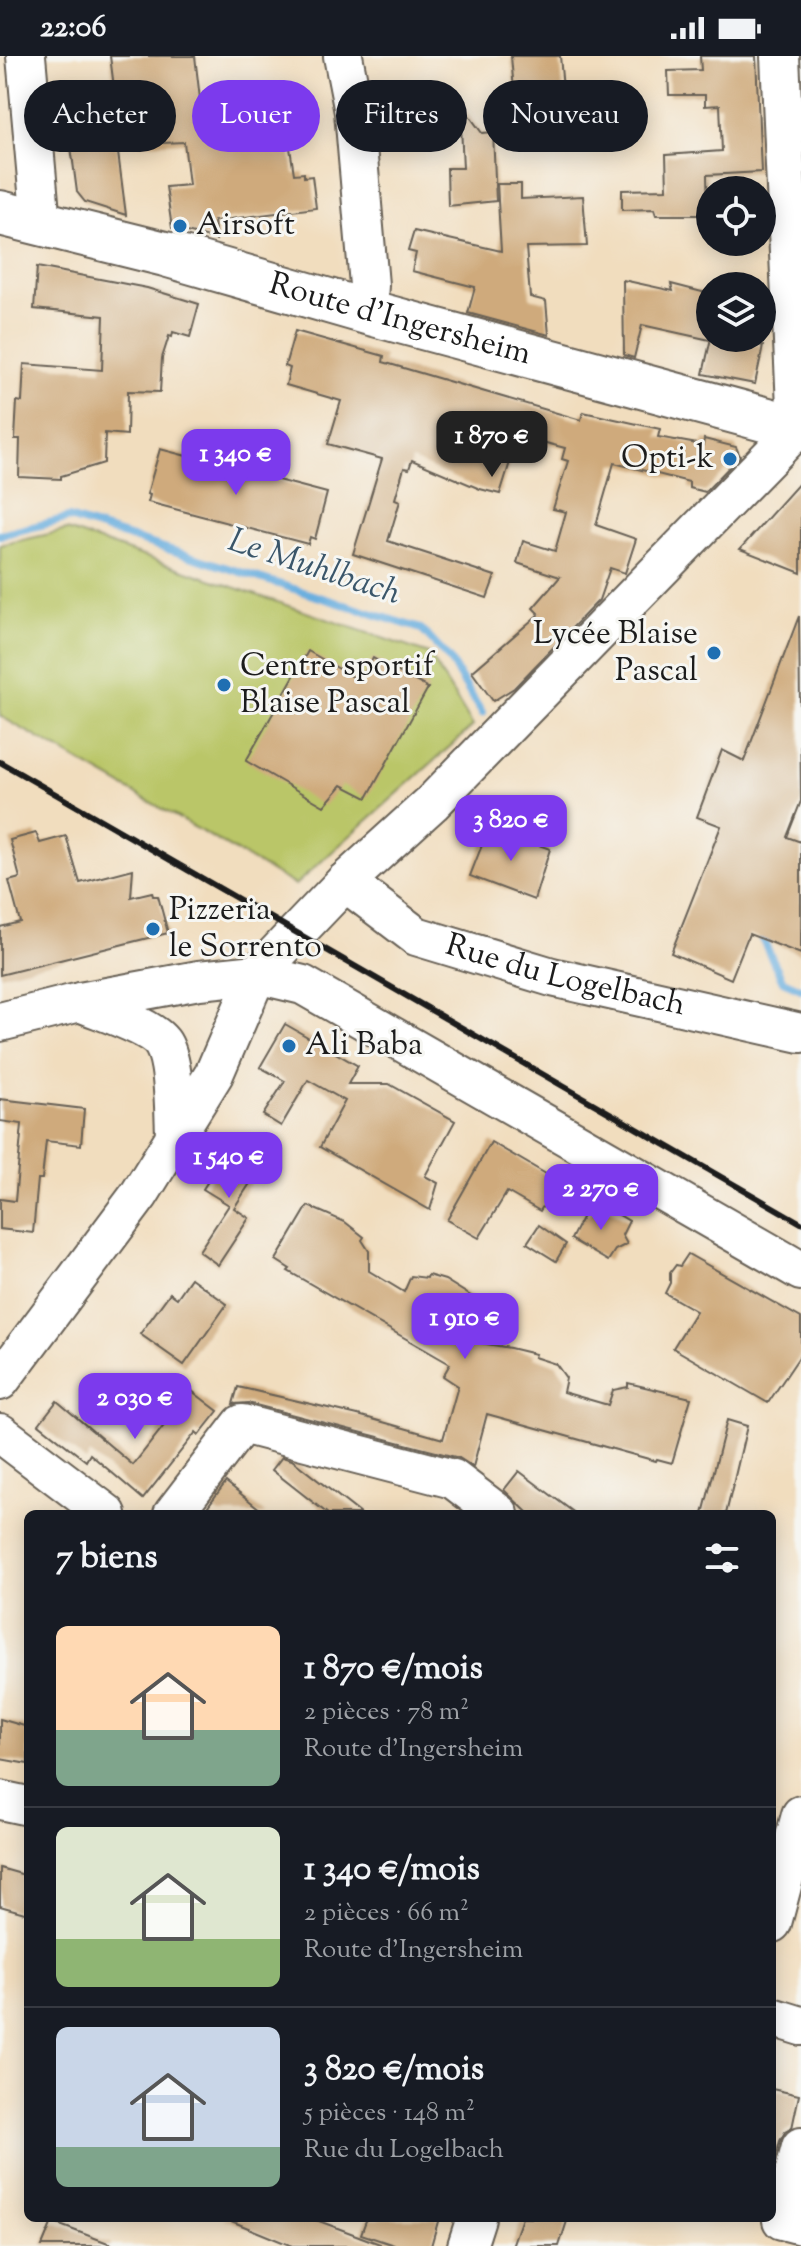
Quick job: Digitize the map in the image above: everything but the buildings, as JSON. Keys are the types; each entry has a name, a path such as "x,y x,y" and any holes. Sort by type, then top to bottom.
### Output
{"main road":[{"name":"Route d'Ingersheim","path":"0,213 165,254 799,429"}],"street":[{"path":"26,56 41,224"},
{"path":"343,56 354,112 369,285 367,312"},
{"path":"0,1381 139,1195 214,1074 257,974 345,882 432,803 799,429 780,56"},
{"name":"Rue du Logelbach","path":"345,882 416,936 552,977 801,1033"},
{"path":"0,1022 80,1002 199,980 257,974 303,985 801,1271"},
{"path":"80,1002 149,1032 162,1044 172,1079 175,1136"},
{"path":"176,1510 242,1424 453,1479 494,1510"},
{"path":"0,1433 102,1510"},
{"path":"0,1800 24,1805"},
{"path":"776,1908 801,1815"},
{"path":"776,2018 801,2026"},
{"path":"801,2147 782,2220 801,2225"},
{"path":"467,2246 475,2222"}],"green space":[{"name":"Centre sportif Blaise Pascal","path":"67,530 429,654 473,726 295,885 0,716 0,545"}],"waterway":[{"name":"Le Muhlbach","path":"0,535 69,518 421,629 449,659 482,713"},
{"name":"Le Muhlbach","path":"763,940 783,981 801,989"}],"railway":[{"path":"0,762 801,1223"}],"place":[{"name":"Airsoft","path":"180,226"},
{"name":"Opti-k","path":"730,459"},
{"name":"Lycée Blaise Pascal","path":"714,653"},
{"name":"Centre sportif Blaise Pascal","path":"224,685"},
{"name":"Pizzeria le Sorrento","path":"153,929"},
{"name":"Ali Baba","path":"289,1046"}]}
